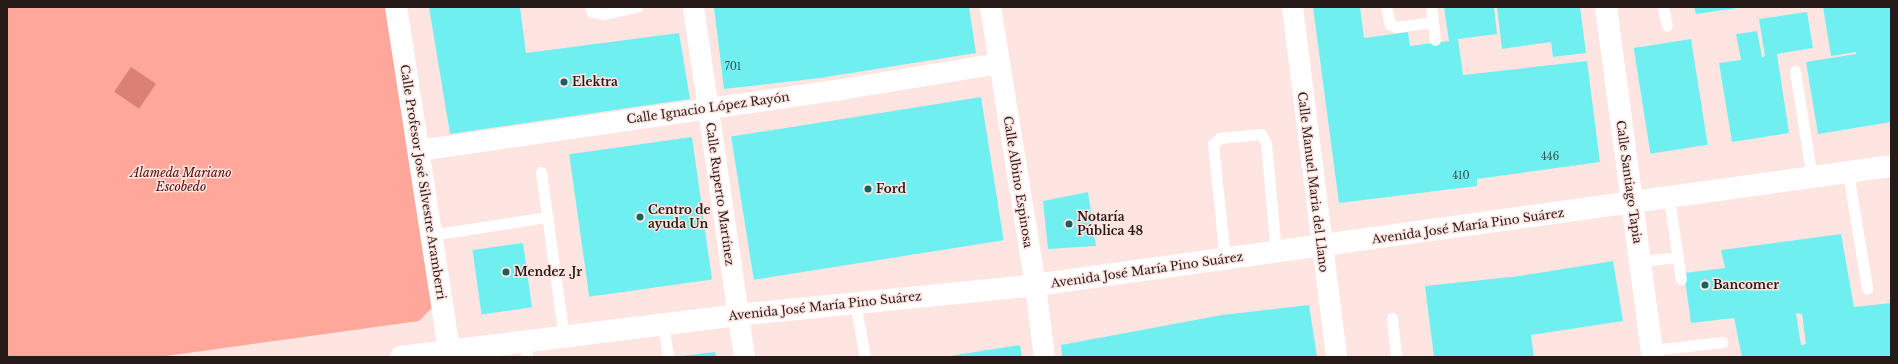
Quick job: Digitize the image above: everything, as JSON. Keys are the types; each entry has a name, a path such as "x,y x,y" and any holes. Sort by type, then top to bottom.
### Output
{"main road":[{"name":"Calle Profesor José Silvestre Aramberri","path":"396,7 450,354"},
{"name":"Calle Santiago Tapia","path":"1606,7 1653,354"},
{"name":"Avenida José María Pino Suárez","path":"401,357 526,349 564,337 662,324 1035,285 1632,204 1891,166"}],"street":[{"name":"Calle Ruperto Martínez","path":"693,7 744,357"},
{"name":"Calle Albino Espinosa","path":"990,7 1035,285 1044,357"},
{"name":"Calle Manuel Maria del Llano","path":"1292,7 1336,357"},
{"name":"Calle Ignacio López Rayón","path":"418,150 998,63"}],"lane":[{"path":"590,7 592,12 603,14 637,7"},
{"path":"1386,7 1390,24 1396,27 1432,22"},
{"path":"1431,7 1435,40"},
{"path":"1663,7 1666,26"},
{"path":"1795,71 1812,178"},
{"path":"1225,260 1213,144 1220,138 1260,134 1266,143 1276,253"},
{"path":"541,172 564,337"},
{"path":"1848,172 1866,288"},
{"path":"1669,198 1681,279"},
{"path":"431,235 547,217"},
{"path":"1641,261 1678,257"},
{"path":"855,303 865,357"},
{"path":"1392,318 1396,357"},
{"path":"662,324 668,357"},
{"path":"1653,354 1723,342"}],"green space":[{"name":"Alameda Mariano Escobedo","path":"7,7 389,7 433,307 419,321 159,357 7,357"}],"shaded area":[{"path":"131,67 156,84 139,109 114,92"}],"building":[{"name":"Elektra","path":"429,7 520,7 526,53 679,33 690,99 450,134"},
{"path":"714,7 969,7 976,53 820,78 724,89"},
{"path":"1313,7 1360,7 1364,38 1408,32 1410,46 1449,41 1444,7 1494,7 1497,34 1458,39 1463,75 1587,61 1600,162 1477,179 1477,186 1339,203"},
{"path":"1497,7 1580,7 1586,53 1553,57 1551,42 1502,49"},
{"path":"1694,7 1736,7 1737,8 1696,14"},
{"path":"1823,7 1891,7 1891,122 1818,134 1806,62 1856,54 1856,52 1831,56"},
{"path":"1807,12 1813,48 1777,54 1789,133 1732,142 1719,63 1741,60 1736,34 1757,31 1762,57 1765,56 1759,19"},
{"path":"1691,39 1708,145 1650,154 1634,48"},
{"name":"Ford","path":"981,97 1004,240 754,280 731,137"},
{"name":"Centro de ayuda Un","path":"692,137 712,280 589,297 569,154"},
{"name":"Notaría Pública 48","path":"1088,192 1096,246 1048,249 1043,201"},
{"path":"1841,234 1854,307 1891,303 1891,357 1742,357 1734,318 1691,323 1684,273 1725,268 1721,250","holes":["1796,313 1802,314 1806,344 1801,345"]},
{"path":"523,243 532,307 482,314 472,250"},
{"path":"1613,261 1623,321 1531,335 1534,357 1434,357 1425,286 1520,276"},
{"path":"1309,305 1317,357 1062,357 1061,345 1222,315"},
{"path":"1020,345 1022,357 950,357 950,356"},
{"path":"715,352 717,357 682,357 682,356"}],"place":[{"name":"Elektra","path":"564,82"},
{"name":"Ford","path":"868,189"},
{"name":"Centro de ayuda Un","path":"640,217"},
{"name":"Notaría Pública 48","path":"1069,224"},
{"name":"Mendez .Jr","path":"506,272"},
{"name":"Bancomer","path":"1705,285"}]}
